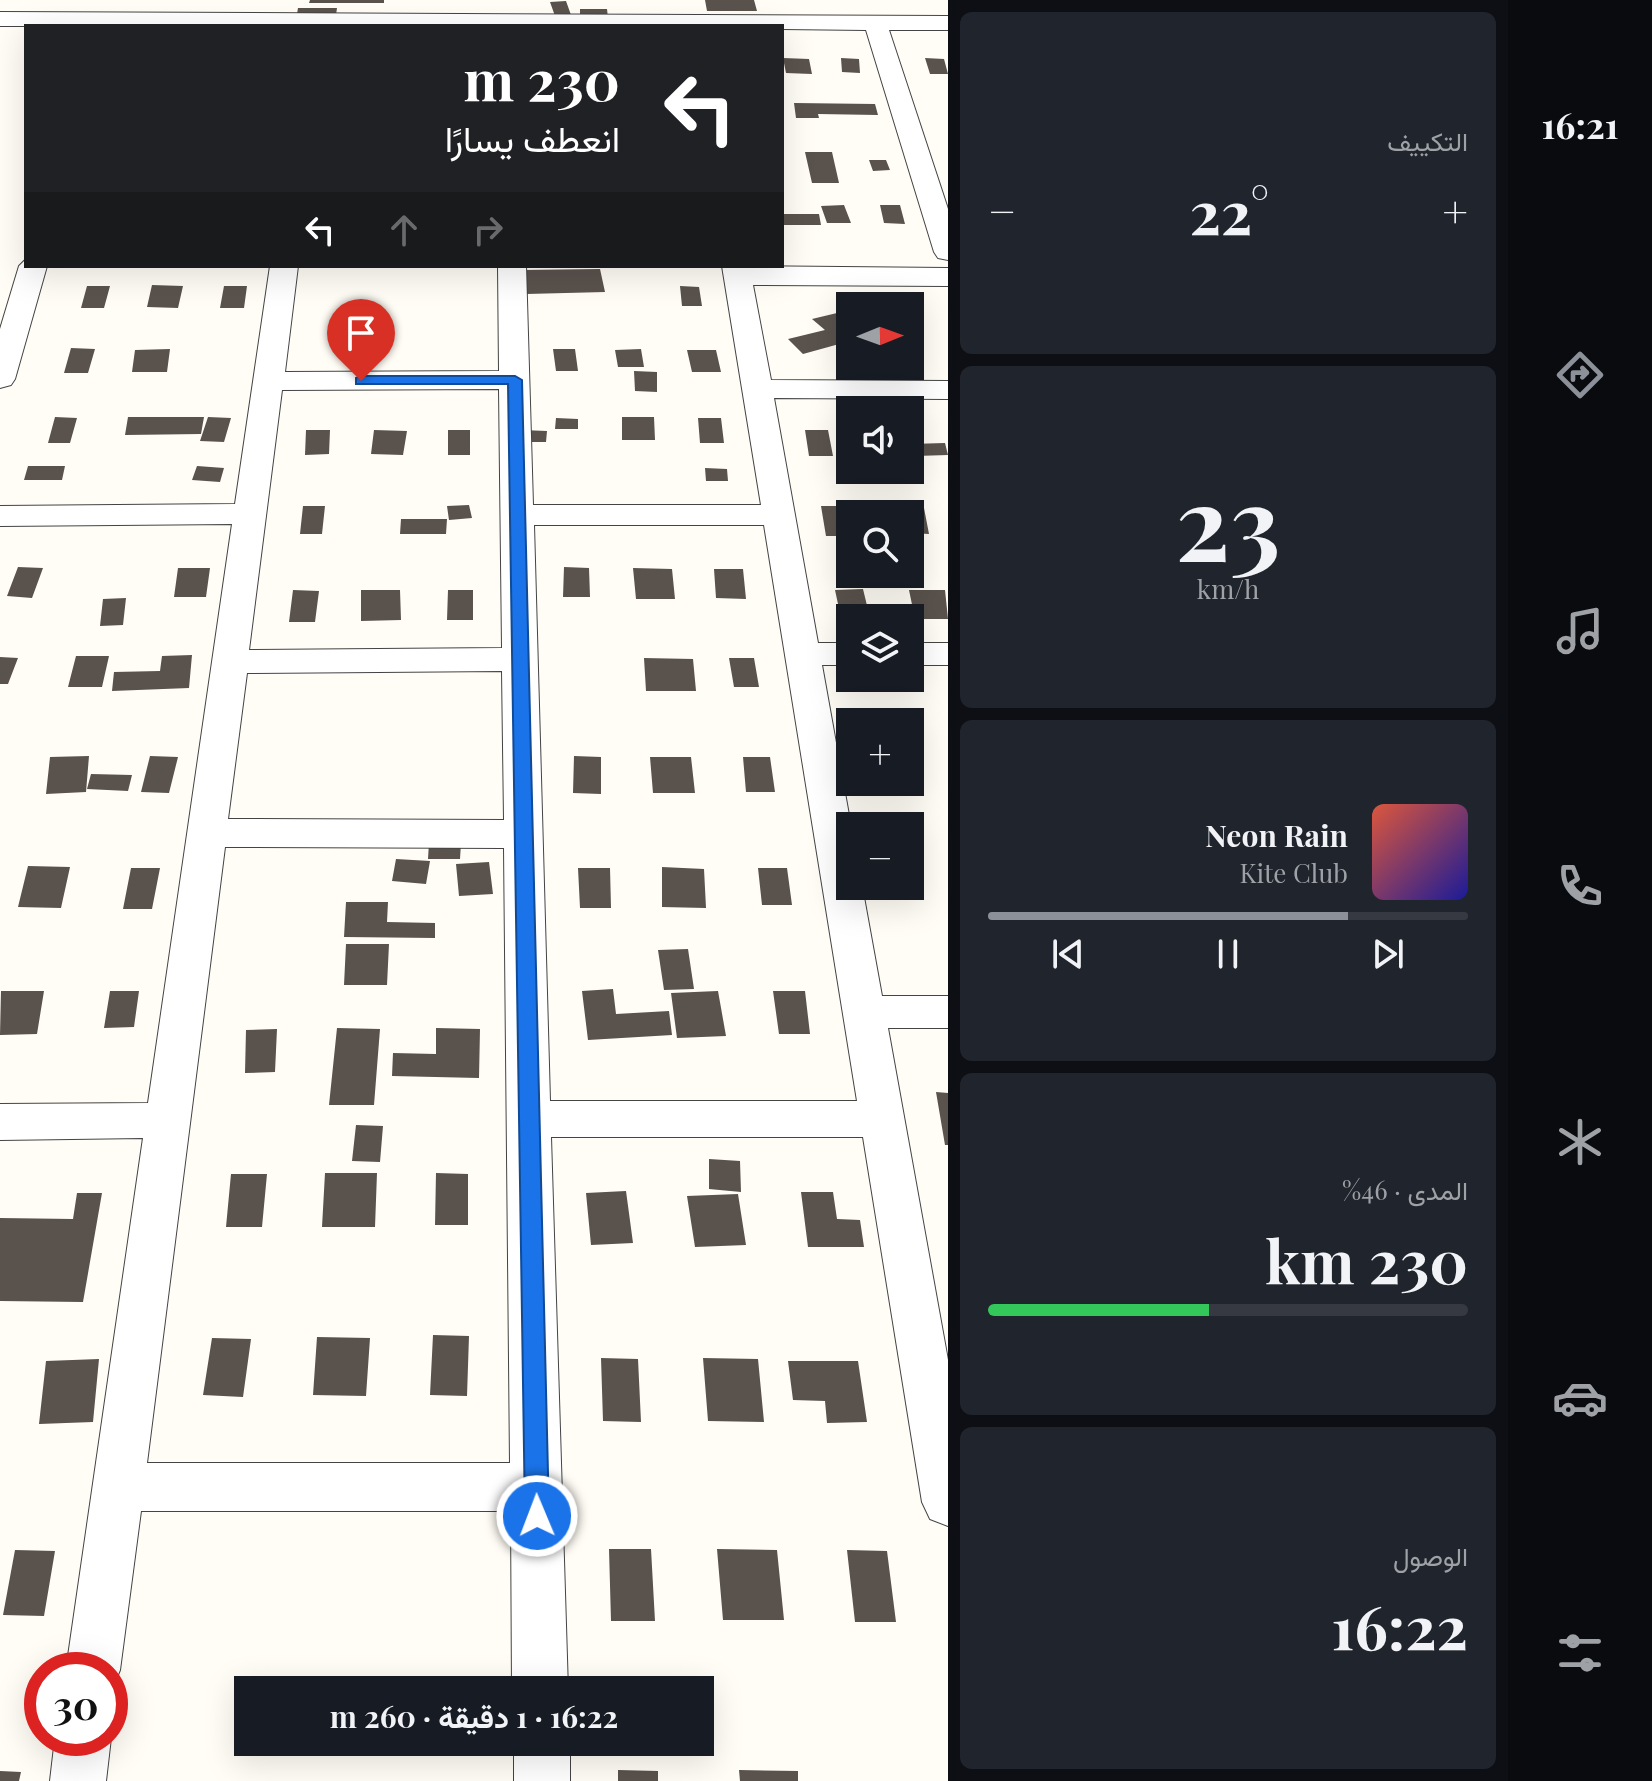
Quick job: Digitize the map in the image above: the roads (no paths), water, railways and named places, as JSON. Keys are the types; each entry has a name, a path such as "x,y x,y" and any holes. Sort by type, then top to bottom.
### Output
{"street":[{"path":"0,19 285,10 316,23 468,10 507,24 653,11 694,24 845,11 875,22 948,23"},
{"path":"875,22 940,198 948,252"},
{"path":"0,379 32,268"},
{"path":"95,1652 284,268"},
{"path":"512,268 540,1676"},
{"path":"946,1481 737,271 948,277"},
{"path":"269,381 515,380"},
{"path":"757,389 948,390"},
{"path":"0,516 250,514"},
{"path":"517,515 779,515"},
{"path":"803,654 836,654"},
{"path":"924,654 948,654"},
{"path":"229,662 520,659"},
{"path":"206,833 524,834"},
{"path":"865,1012 948,1012"},
{"path":"529,1119 882,1119"},
{"path":"0,1122 167,1120"},
{"path":"118,1487 536,1487"},
{"path":"78,1781 81,1756"},
{"path":"542,1756 542,1781"}]}
